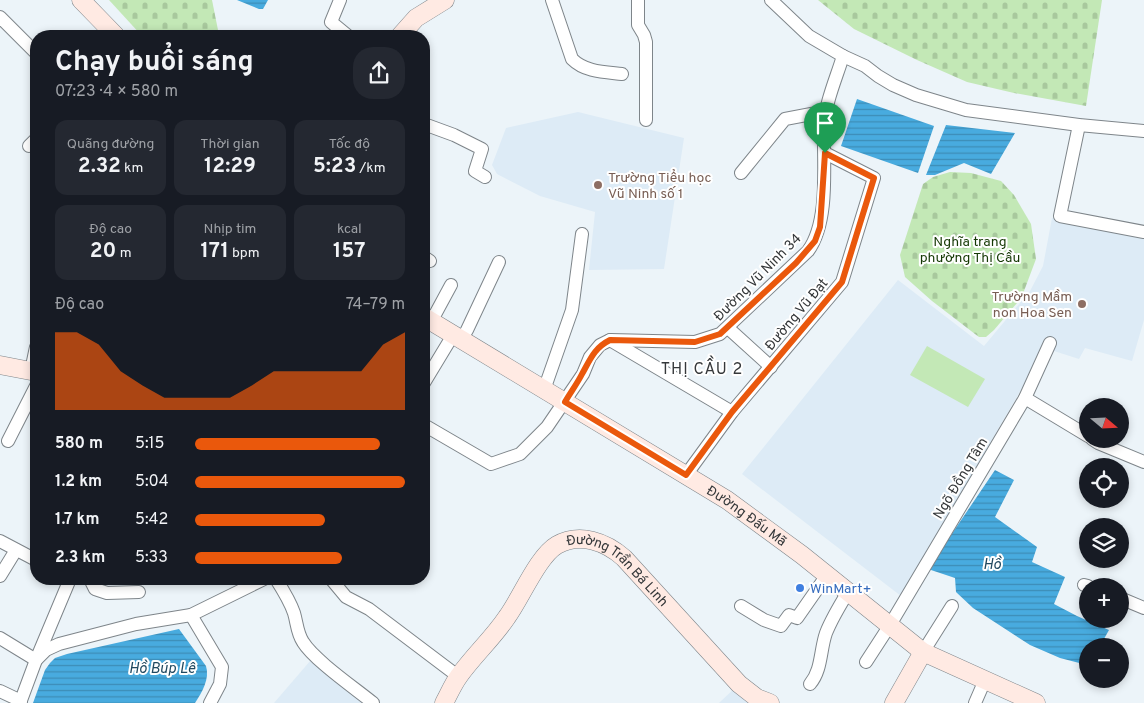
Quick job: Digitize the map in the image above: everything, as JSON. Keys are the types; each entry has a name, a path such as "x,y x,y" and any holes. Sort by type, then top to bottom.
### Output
{"street":[{"path":"81,0 110,30"},
{"path":"340,0 331,22 341,30"},
{"path":"405,30 416,18 445,0"},
{"path":"552,0 572,59 579,66 592,70 622,74"},
{"path":"638,0 638,25 646,42 646,120"},
{"path":"771,0 809,36 843,56 865,66 893,85 942,104 985,113 1144,131"},
{"path":"0,17 30,47"},
{"name":"Đường Vũ Ninh 34","path":"610,340 695,342 720,334 796,263 815,241 820,227 825,153 824,125 843,56"},
{"path":"740,173 784,119 827,111"},
{"path":"1079,125 1060,216 1144,232"},
{"path":"430,126 454,135 482,150 475,171 485,177"},
{"name":"Đường Vũ Đạt","path":"686,475 732,412 842,282 874,178 825,153"},
{"path":"544,390 572,310 582,234"},
{"path":"430,376 457,338 467,330 499,262"},
{"path":"430,317 450,285"},
{"name":"Đường Đấu Mã","path":"430,321 686,475 744,512 827,574 923,652 1036,703"},
{"path":"728,328 771,367"},
{"path":"430,428 491,464 520,454 547,427 583,374 590,357 600,345 610,340 732,412"},
{"name":"Ngõ Đồng Tâm","path":"866,662 1025,398 1050,343"},
{"path":"0,365 30,375"},
{"path":"8,441 30,386"},
{"path":"1025,398 1079,431"},
{"path":"1112,448 1144,462"},
{"name":"Đường Trần Bá Linh","path":"444,703 458,677 508,616 540,564 552,549 576,540 591,540 608,546 624,558 739,684 757,698 770,703"},
{"path":"0,541 30,557"},
{"path":"0,576 16,550"},
{"path":"741,606 764,620 781,626 789,615 796,618 827,574"},
{"path":"0,691 21,702 36,660 67,585"},
{"path":"93,585 95,589 107,593 139,592"},
{"path":"36,660 46,650 59,644 136,624 191,615 252,585"},
{"path":"280,585 288,598 299,635 304,645 373,703"},
{"path":"336,585 346,597 368,609 458,677"},
{"path":"810,684 816,676 832,618 848,592"},
{"path":"1129,602 1144,608"},
{"path":"894,703 952,606"},
{"path":"191,615 222,668 220,684 210,703"},
{"path":"0,638 36,660"},
{"path":"975,703 985,680"}],"shaded area":[{"name":"Trường Tiểu học Vũ Ninh số 1","path":"578,112 684,138 664,269 589,270 595,212 540,196 497,174 492,165 506,128"},
{"path":"1052,218 1144,233 1144,320 1132,361 1085,348 1079,359 1054,351 1031,391 1022,388 901,596 742,474 898,280 984,346 1030,291 1043,266"},
{"path":"317,653 380,703 274,703"},
{"path":"735,688 757,703 719,703"}],"green space":[{"path":"109,0 212,0 218,30 136,30"},
{"path":"818,0 1102,0 1086,106 967,82 854,29"},
{"name":"Nghĩa trang phường Thị Cầu","path":"950,172 971,173 1001,181 1014,195 1031,224 1036,259 1024,291 1017,303 986,337 979,337 932,301 905,277 900,255 923,184 933,177"},
{"path":"927,346 985,379 968,407 910,375"}],"water":[{"path":"237,0 268,0 263,9 259,9"},
{"path":"857,99 934,126 918,173 841,146"},
{"path":"946,125 1015,133 991,174 964,163 935,175 926,175"},
{"name":"Hồ","path":"995,470 1014,480 995,517 1037,547 1032,562 1065,577 1054,604 1079,617 1079,628 1104,628 1109,630 1104,638 1079,638 1079,663 1060,658 1030,645 973,608 956,592 955,578 928,569"},
{"name":"Hồ Búp Lê","path":"179,629 206,666 206,681 195,703 33,703 45,670 55,658"}],"place":[{"name":"Trường Tiểu học Vũ Ninh số 1","path":"598,185"},
{"name":"Trường Mầm non Hoa Sen","path":"1082,304"},
{"name":"WinMart+","path":"800,588"}],"district":[{"name":"THỊ CẦU 2","path":"702,368"}],"route":[{"path":"825,153 874,178 842,282 732,412 686,475 565,402 583,374 590,357 600,345 610,340 695,342 720,334 796,263 815,241 820,227 825,153"}]}
